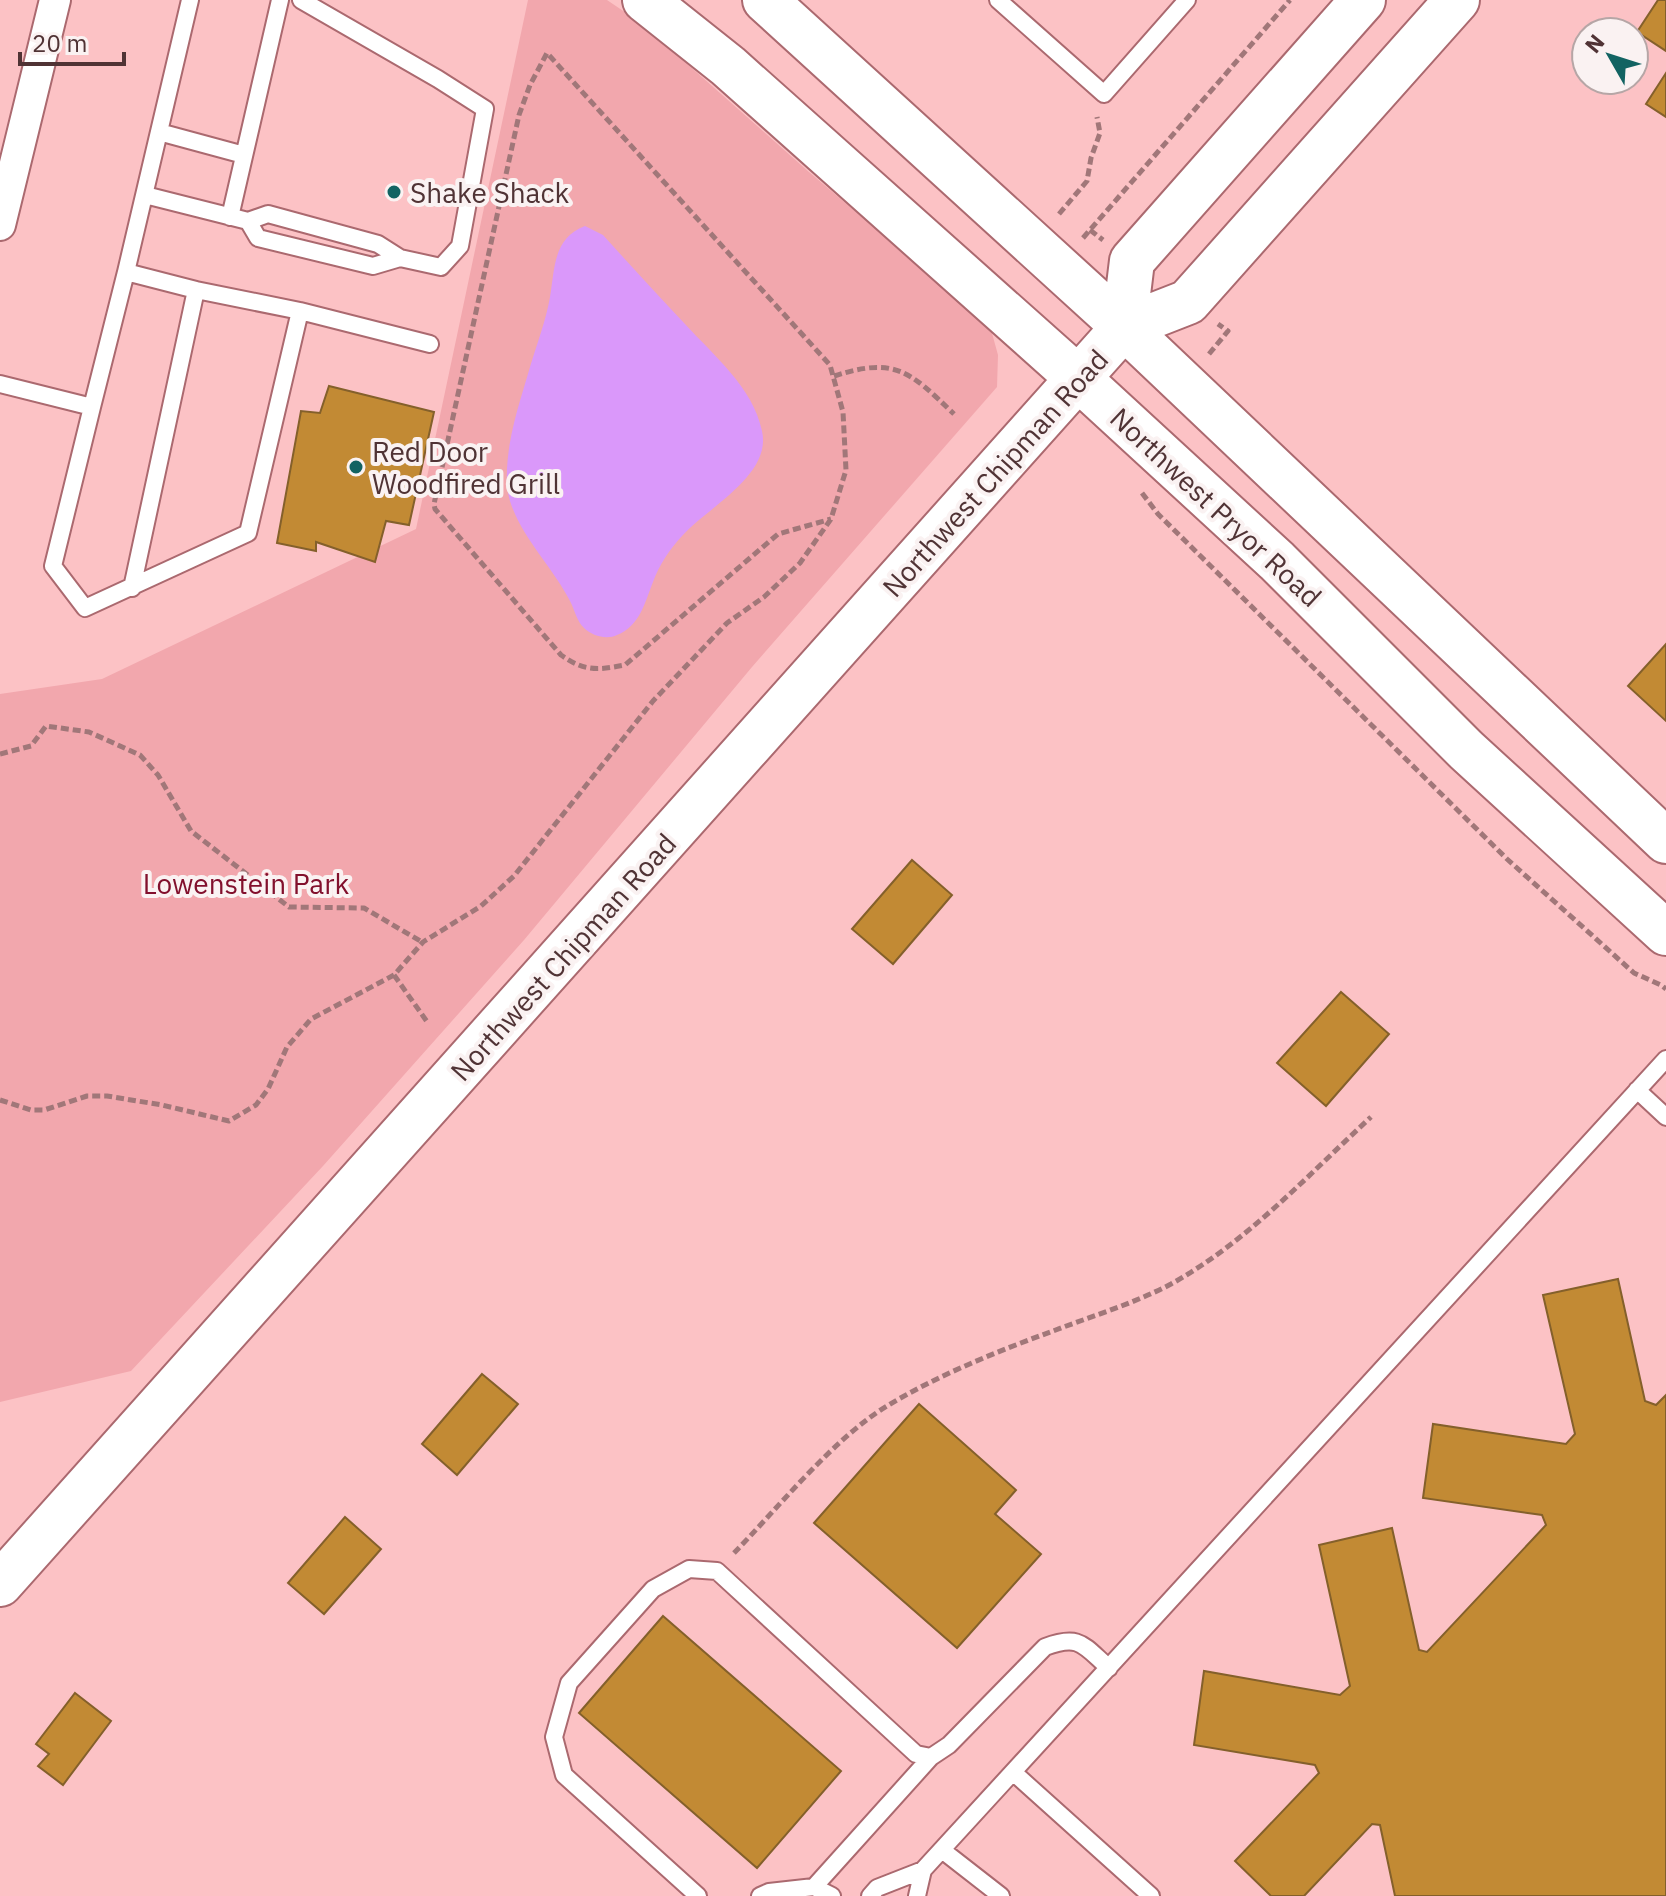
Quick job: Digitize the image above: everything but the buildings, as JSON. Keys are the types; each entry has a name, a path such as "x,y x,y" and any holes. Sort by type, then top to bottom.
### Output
{"main road":[{"name":"Northwest Pryor Road","path":"645,0 728,66 1079,379 1277,561 1466,750 1666,933"},
{"name":"Northwest Chipman Road","path":"1124,327 1132,261 1363,0"},
{"name":"Northwest Chipman Road","path":"0,1584 1124,327 1188,302 1457,0"},
{"path":"770,2 1124,327 1666,841"}],"street":[{"path":"0,225 55,0"}],"lane":[{"path":"190,0 53,566 85,608 248,533 300,311"},
{"path":"230,217 280,0"},
{"path":"145,195 248,221 268,214 378,244 400,258 441,267 460,246 485,109 301,0"},
{"path":"998,0 1104,94 1187,0"},
{"path":"159,132 244,155"},
{"path":"248,221 258,238 330,256 373,266 400,258"},
{"path":"126,272 430,344"},
{"path":"132,588 196,290"},
{"path":"0,384 92,407"},
{"path":"870,1896 877,1888 923,1870 1666,1059"},
{"path":"1637,1090 1666,1117"},
{"path":"698,1896 564,1775 554,1737 569,1683 653,1589 689,1569 717,1571 916,1754 931,1757"},
{"path":"814,1887 931,1757 949,1745 1045,1647 1066,1639 1083,1645 1109,1668"},
{"path":"1013,1772 1151,1896"},
{"path":"942,1850 1001,1896"},
{"path":"917,1896 923,1870"},
{"path":"760,1896 769,1892 814,1887 832,1896"}],"path":[{"path":"1084,238 1290,0"},
{"path":"0,1100 31,1110 44,1110 87,1096 107,1096 229,1121 256,1105 268,1089 287,1047 311,1019 394,975 423,942 481,906 514,876 653,701 727,623 764,597 800,563 831,519 846,470 843,412 830,365 547,53 519,115 469,333 435,509 561,655 577,667 601,670 625,665 778,534 831,519"},
{"path":"1059,214 1087,181 1100,133 1097,117"},
{"path":"834,376 874,365 892,368 920,382 954,414"},
{"path":"1139,489 1158,514 1507,859 1634,973 1666,989"},
{"path":"0,754 31,746 46,726 89,732 140,755 158,775 191,831 289,907 364,908 423,942"},
{"path":"394,975 428,1023"},
{"path":"717,1571 840,1443 885,1407 935,1381 1048,1333 1132,1303 1170,1284 1211,1259 1256,1225 1371,1117"}],"green space":[{"name":"Lowenstein Park","path":"528,0 607,0 641,23 990,326 998,355 997,387 752,667 524,940 323,1166 131,1371 0,1402 0,694 102,679 416,529"}],"shaded area":[{"path":"585,226 603,235 731,373 750,400 762,431 762,447 748,476 678,541 658,569 636,620 625,631 609,637 595,635 581,625 562,587 516,515 507,485 508,455 514,425 546,314 557,255 567,238"}],"place":[{"name":"Shake Shack","path":"394,192"},
{"name":"Red Door Woodfired Grill","path":"356,467"}]}
